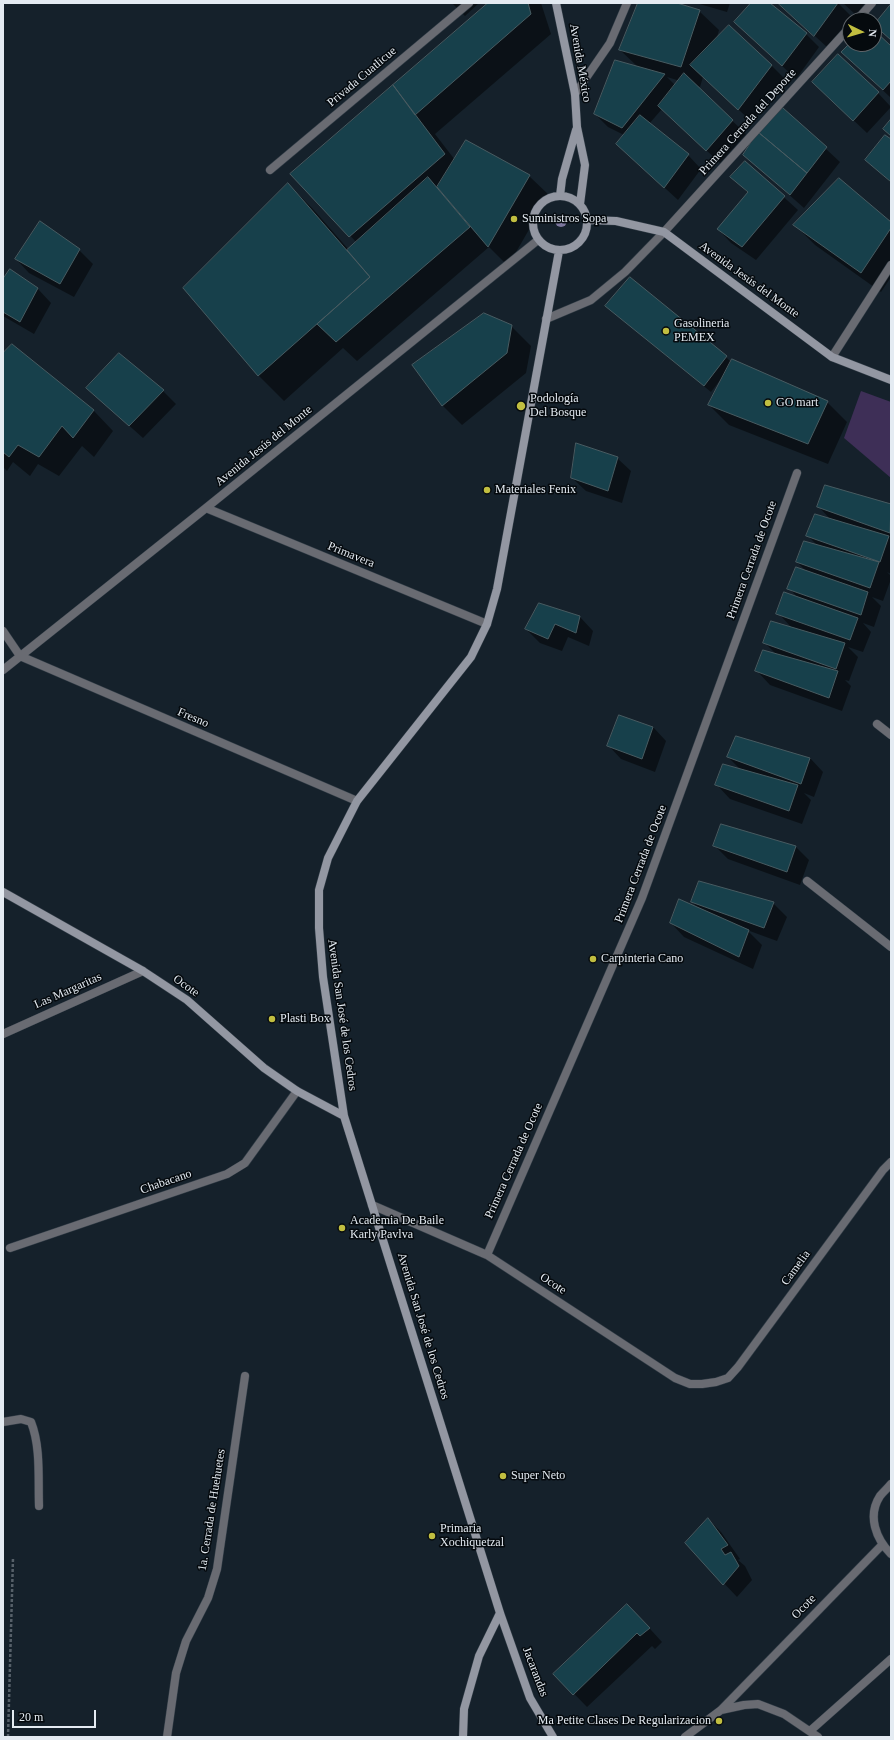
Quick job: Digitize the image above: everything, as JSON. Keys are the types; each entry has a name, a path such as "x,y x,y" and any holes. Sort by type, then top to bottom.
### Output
{"street":[{"name":"Privada Cuatlicue","path":"270,170 469,3"},
{"name":"Avenida México","path":"556,3 575,94 577,127 585,165 580,204"},
{"path":"575,94 610,43 627,3"},
{"path":"864,12 872,3"},
{"name":"Primera Cerrada del Deporte","path":"546,319 591,300 625,272 664,232 842,37"},
{"name":"Avenida México","path":"560,196 577,127"},
{"path":"567,196 580,204 585,212 587,220 583,238 572,248 559,251 547,248 538,240 533,224 537,208 547,199 567,196"},
{"name":"Avenida Jesús del Monte","path":"587,220 616,221 664,232 832,357 891,380"},
{"name":"Avenida Jesús del Monte","path":"3,670 538,240"},
{"name":"Avenida San José de los Cedros","path":"500,1613 344,1116 323,977 319,928 319,890 328,858 358,801 470,657 488,624 497,589 559,251"},
{"path":"832,357 891,265"},
{"name":"Primera Cerrada de Ocote","path":"487,1255 642,898 797,473"},
{"name":"Primavera","path":"206,508 488,624"},
{"path":"3,631 20,656"},
{"name":"Fresno","path":"20,656 358,801"},
{"path":"876,724 891,735"},
{"path":"807,881 891,947"},
{"name":"Ocote","path":"3,892 143,971 187,1000 264,1068 297,1091 344,1116"},
{"name":"Las Margaritas","path":"3,1034 143,971"},
{"name":"Chabacano","path":"10,1248 227,1174 245,1163 297,1091"},
{"name":"Camelia","path":"716,1382 728,1378 738,1367 891,1162"},
{"name":"Ocote","path":"372,1206 487,1255 675,1378 690,1384 716,1382"},
{"name":"1a. Cerrada de Huehuetes","path":"167,1737 176,1673 186,1641 208,1598 217,1569 245,1376"},
{"path":"3,1422 21,1419 31,1422 34,1430 36,1448 39,1506"},
{"path":"891,1484 880,1497 874,1512 875,1530 882,1545 891,1554"},
{"name":"Ocote","path":"685,1737 721,1710 882,1545"},
{"path":"463,1737 464,1709 479,1656 500,1613"},
{"name":"Jacarandas","path":"500,1613 530,1698 554,1737"},
{"path":"810,1731 891,1659"},
{"path":"721,1710 744,1705 758,1704 784,1714 818,1737"}],"path":[{"path":"8,1737 13,1558"}],"shaded area":[{"path":"861,391 891,402 891,478 844,438"}],"building":[{"path":"488,3 528,3 531,14 415,115 393,85"},
{"path":"638,3 677,3 700,10 681,67 619,50"},
{"path":"751,3 770,3 807,33 782,66 734,22"},
{"path":"778,3 838,3 814,36"},
{"path":"891,4 891,40 882,32 882,15"},
{"path":"729,25 772,65 738,110 690,65"},
{"path":"882,38 891,46 891,81 883,90 841,52 882,52"},
{"path":"838,54 879,92 853,121 812,82"},
{"path":"615,60 665,74 622,128 594,114"},
{"path":"684,73 733,120 706,151 658,106"},
{"path":"393,85 445,154 349,237 290,174"},
{"path":"783,108 827,147 807,173 758,132"},
{"path":"640,115 689,154 664,188 616,144"},
{"path":"891,119 891,136 883,129"},
{"path":"758,132 807,173 790,195 743,155"},
{"path":"885,135 891,139 891,182 865,160"},
{"path":"466,140 530,175 488,247 437,187"},
{"path":"745,161 785,196 742,247 717,229 748,192 730,177"},
{"path":"428,177 470,227 336,342 317,324 370,277 347,250"},
{"path":"839,178 891,222 891,228 861,273 793,225"},
{"path":"288,183 370,277 258,376 183,288"},
{"path":"40,221 80,249 60,284 15,259"},
{"path":"10,269 38,288 20,322 3,312 3,279"},
{"name":"Gasolineria PEMEX","path":"630,277 727,356 704,386 605,306"},
{"path":"484,313 512,325 507,353 442,406 412,365"},
{"path":"12,344 94,410 73,438 62,426 39,457 18,445 9,457 3,452 3,353"},
{"path":"119,353 164,390 129,426 86,388"},
{"name":"GO mart","path":"732,359 828,401 808,444 708,405"},
{"path":"576,443 618,457 608,491 571,478"},
{"path":"825,485 891,504 890,533 817,507"},
{"path":"815,514 889,536 880,562 806,536"},
{"path":"804,541 879,562 870,588 796,562"},
{"path":"796,567 868,592 861,615 787,589"},
{"path":"784,592 858,618 850,640 776,614"},
{"path":"539,603 580,616 576,633 555,624 548,639 525,629"},
{"path":"771,621 845,643 836,669 763,643"},
{"path":"763,650 838,671 829,698 755,671"},
{"path":"619,715 653,727 642,759 607,746"},
{"path":"736,736 810,758 801,784 727,757"},
{"path":"723,764 798,785 789,811 715,785"},
{"path":"721,824 796,846 787,872 713,846"},
{"path":"699,881 774,902 764,928 691,902"},
{"path":"679,899 749,930 739,957 670,923"},
{"path":"708,1518 728,1545 721,1549 725,1555 731,1552 739,1566 723,1585 685,1543"},
{"path":"627,1604 650,1628 640,1636 637,1633 573,1695 553,1674"}],"place":[{"name":"Suministros Sopa","path":"514,219"},
{"name":"Gasolineria PEMEX","path":"666,331"},
{"name":"GO mart","path":"768,403"},
{"name":"Podología Del Bosque","path":"521,406"},
{"name":"Materiales Fenix","path":"487,490"},
{"name":"Carpinteria Cano","path":"593,959"},
{"name":"Plasti Box","path":"272,1019"},
{"name":"Academia De Baile Karly Pavlva","path":"342,1228"},
{"name":"Super Neto","path":"503,1476"},
{"name":"Primaria Xochiquetzal","path":"432,1536"},
{"name":"Ma Petite Clases De Regularizacion","path":"719,1721"}]}
